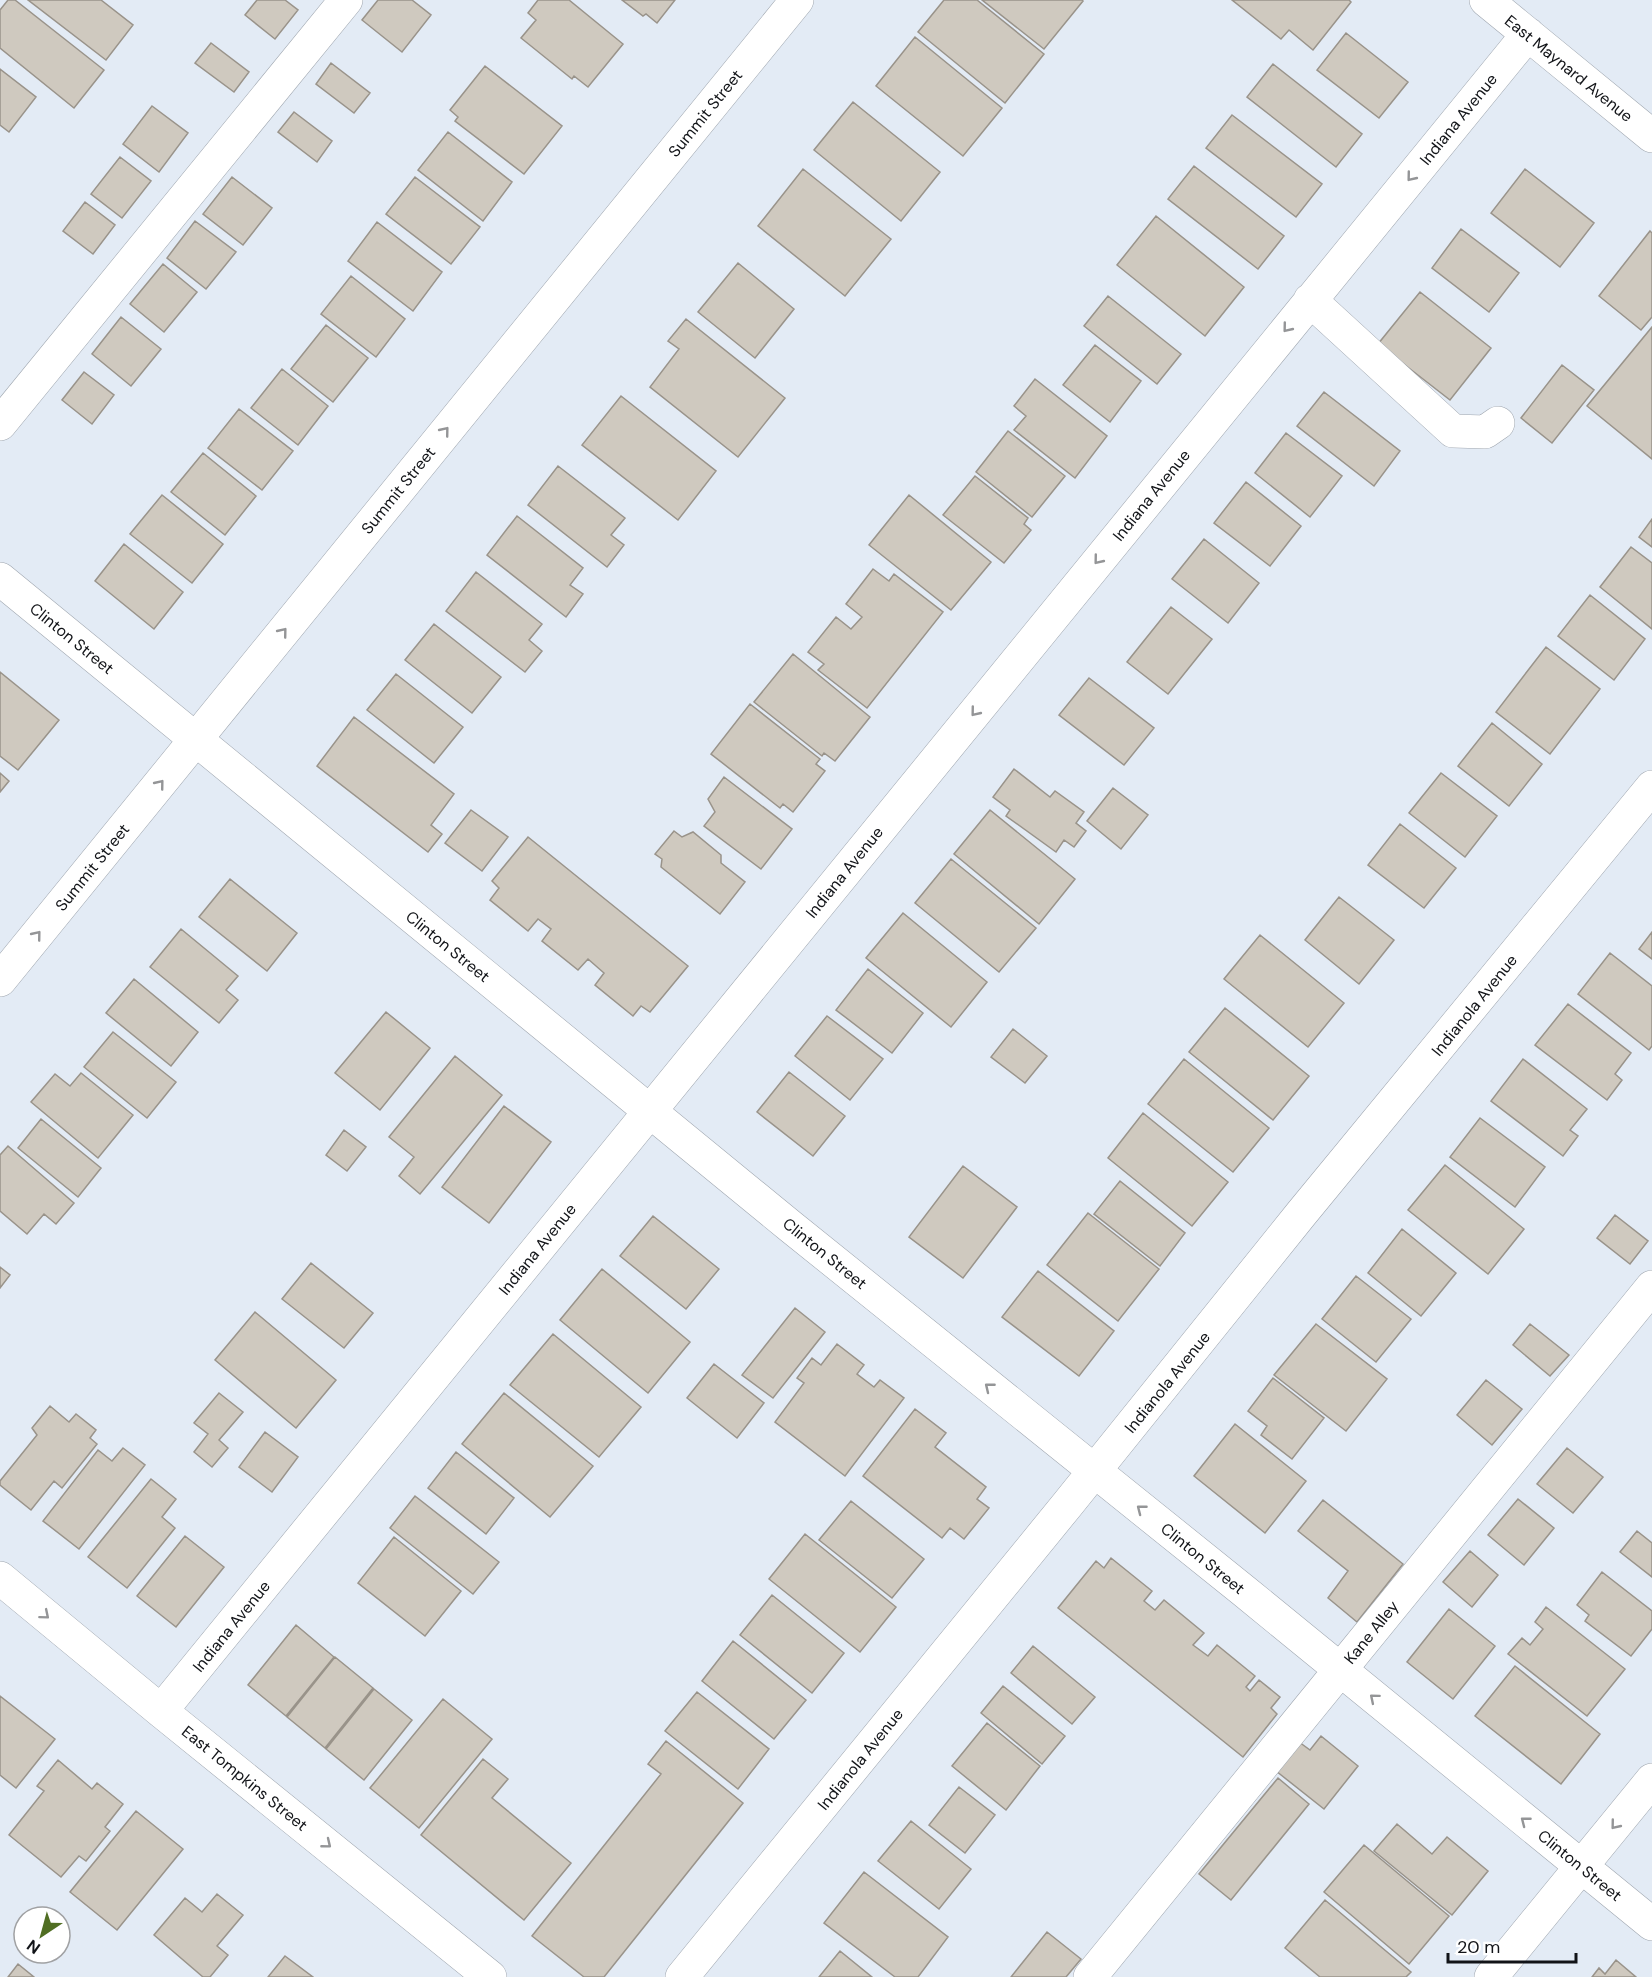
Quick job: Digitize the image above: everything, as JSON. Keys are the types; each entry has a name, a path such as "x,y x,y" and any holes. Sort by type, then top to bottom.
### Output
{"street":[{"path":"0,424 346,0"},
{"name":"Summit Street","path":"0,980 797,0"},
{"name":"East Maynard Avenue","path":"1486,0 1652,136"},
{"name":"Indiana Avenue","path":"161,1711 1528,34"},
{"path":"1310,300 1453,431 1485,432 1498,423"},
{"name":"Clinton Street","path":"0,579 650,1111 1652,1924"},
{"name":"Indianola Avenue","path":"682,1977 1095,1472 1301,1214 1652,787"},
{"name":"Kane Alley","path":"1090,1977 1652,1287"},
{"name":"East Tompkins Street","path":"5,1591 161,1711 490,1977"},
{"path":"1491,1977 1652,1780"}],"building":[{"path":"8,0 15,0 104,70 74,108 0,48 0,10"},
{"path":"28,0 101,0 133,25 106,60"},
{"path":"257,0 285,0 298,10 275,39 245,15"},
{"path":"378,0 412,0 431,15 402,52 362,20"},
{"path":"538,0 569,0 623,44 588,87 574,76 572,79 521,38 536,20 528,13"},
{"path":"622,0 675,0 657,23 646,14 643,16"},
{"path":"944,0 977,0 1044,54 1005,103 918,32"},
{"path":"982,0 1082,0 1083,1 1044,49"},
{"path":"1232,0 1349,0 1351,2 1313,50 1289,30 1281,39"},
{"path":"1346,33 1408,82 1379,118 1317,70"},
{"path":"915,37 1002,108 963,156 876,86"},
{"path":"211,43 249,72 234,92 195,63"},
{"path":"331,63 370,93 354,113 316,84"},
{"path":"1273,64 1362,134 1336,167 1247,97"},
{"path":"485,66 562,126 524,174 455,121 458,117 450,110"},
{"path":"0,69 36,97 9,132 0,125"},
{"path":"853,102 940,172 901,221 814,150"},
{"path":"152,106 188,133 159,172 123,144"},
{"path":"294,112 332,141 317,162 278,132"},
{"path":"1232,115 1322,184 1296,217 1206,148"},
{"path":"448,132 512,182 483,221 418,170"},
{"path":"120,157 151,181 122,218 91,194"},
{"path":"1194,166 1284,236 1258,269 1168,199"},
{"path":"803,169 891,239 845,296 758,226"},
{"path":"1525,169 1594,223 1560,267 1491,213"},
{"path":"232,177 272,208 243,245 203,214"},
{"path":"415,177 480,227 451,264 386,214"},
{"path":"85,202 115,225 93,254 63,231"},
{"path":"1156,216 1244,287 1205,336 1117,265"},
{"path":"195,221 236,252 206,289 167,258"},
{"path":"377,222 442,272 413,311 348,261"},
{"path":"1461,229 1519,273 1489,312 1432,268"},
{"path":"1650,231 1652,233 1652,317 1641,330 1599,296"},
{"path":"738,263 794,309 755,358 698,312"},
{"path":"163,264 197,292 164,332 130,304"},
{"path":"351,276 405,319 376,357 321,314"},
{"path":"1420,292 1491,348 1450,400 1378,344"},
{"path":"1108,296 1181,354 1157,384 1084,326"},
{"path":"121,317 161,349 131,386 92,354"},
{"path":"686,319 785,398 738,457 650,387 679,349 668,341"},
{"path":"326,325 368,358 333,402 291,369"},
{"path":"1652,327 1652,459 1587,406"},
{"path":"1095,345 1141,381 1110,422 1063,385"},
{"path":"1562,365 1594,390 1552,443 1521,418"},
{"path":"282,369 328,406 298,445 251,408"},
{"path":"84,372 114,395 92,424 62,400"},
{"path":"1035,379 1107,436 1075,478 1014,430 1026,416 1014,406"},
{"path":"1324,392 1400,451 1374,486 1297,426"},
{"path":"621,396 716,471 678,520 582,445"},
{"path":"239,409 293,451 262,490 208,448"},
{"path":"1008,431 1065,476 1032,517 976,472"},
{"path":"1286,433 1342,476 1310,517 1255,473"},
{"path":"203,453 256,496 225,535 171,492"},
{"path":"558,466 625,518 611,535 624,545 607,567 528,505"},
{"path":"975,476 1028,518 1024,524 1031,530 1004,563 943,515"},
{"path":"1246,482 1301,526 1270,566 1214,523"},
{"path":"162,495 223,544 192,583 130,534"},
{"path":"909,495 991,562 951,610 869,545"},
{"path":"517,516 583,568 570,585 583,594 566,617 487,555"},
{"path":"1652,519 1652,547 1639,537"},
{"path":"1204,539 1259,583 1228,623 1172,579"},
{"path":"124,544 183,592 154,629 95,581"},
{"path":"1631,547 1652,563 1652,629 1600,587"},
{"path":"873,569 889,581 894,574 943,612 867,708 818,670 824,664 808,652 836,617 851,629 862,617 846,604"},
{"path":"476,572 542,624 529,640 542,651 525,672 446,611"},
{"path":"1590,595 1645,639 1614,680 1558,636"},
{"path":"1171,607 1212,639 1168,694 1127,662"},
{"path":"434,624 501,677 472,713 405,660"},
{"path":"1546,647 1600,689 1550,754 1496,712"},
{"path":"793,654 870,717 835,761 824,753 822,756 754,702"},
{"path":"0,672 59,720 18,770 0,756"},
{"path":"396,674 463,727 434,763 367,710"},
{"path":"1089,678 1154,728 1124,765 1059,715"},
{"path":"750,704 820,759 816,764 825,771 793,812 783,804 780,808 711,754"},
{"path":"354,717 454,794 431,825 442,834 428,852 317,766"},
{"path":"1492,723 1542,764 1509,806 1458,766"},
{"path":"1014,769 1050,797 1055,791 1084,812 1076,823 1086,831 1074,847 1064,840 1056,852 1006,816 1010,810 993,797"},
{"path":"0,773 9,781 0,792"},
{"path":"1441,773 1497,816 1465,857 1409,813"},
{"path":"724,777 792,829 761,869 704,826 715,812 708,799"},
{"path":"1113,788 1148,815 1121,849 1087,821"},
{"path":"471,810 508,837 482,871 445,843"},
{"path":"990,810 1075,879 1039,924 954,854"},
{"path":"1400,824 1456,868 1424,908 1368,865"},
{"path":"674,831 682,837 693,832 721,855 721,863 745,882 720,914 661,867 662,859 655,854"},
{"path":"528,837 688,966 650,1012 641,1006 633,1016 595,985 604,973 588,959 578,970 542,941 551,929 538,919 528,931 490,900 499,888 492,881"},
{"path":"951,859 1036,928 999,972 915,903"},
{"path":"230,879 297,933 267,971 199,917"},
{"path":"1339,897 1394,940 1359,984 1305,940"},
{"path":"903,913 987,982 951,1027 866,958"},
{"path":"181,929 238,976 226,990 238,1000 219,1023 150,967"},
{"path":"1652,932 1652,959 1639,949"},
{"path":"1260,935 1344,1003 1308,1047 1224,979"},
{"path":"1610,953 1652,986 1652,1046 1649,1050 1578,994"},
{"path":"868,969 923,1013 892,1053 836,1010"},
{"path":"134,979 198,1032 171,1066 106,1013"},
{"path":"1568,1004 1631,1053 1615,1074 1622,1080 1607,1100 1535,1045"},
{"path":"1225,1008 1309,1076 1273,1120 1189,1052"},
{"path":"386,1012 430,1048 380,1110 335,1073"},
{"path":"827,1016 883,1059 850,1100 795,1056"},
{"path":"1013,1029 1047,1056 1025,1083 991,1057"},
{"path":"113,1032 176,1082 147,1118 84,1067"},
{"path":"455,1056 502,1095 420,1194 399,1176 414,1157 389,1137"},
{"path":"1184,1059 1269,1128 1233,1172 1148,1104"},
{"path":"1523,1059 1587,1109 1570,1130 1578,1136 1563,1156 1491,1101"},
{"path":"789,1072 845,1116 813,1156 757,1112"},
{"path":"81,1073 133,1115 98,1158 31,1102 55,1074 70,1086"},
{"path":"504,1106 551,1142 489,1223 442,1187"},
{"path":"1143,1113 1228,1182 1192,1226 1108,1158"},
{"path":"1480,1118 1545,1167 1515,1207 1450,1157"},
{"path":"41,1119 101,1168 78,1197 18,1148"},
{"path":"344,1130 366,1147 347,1171 326,1155"},
{"path":"8,1146 74,1203 56,1224 44,1214 27,1234 0,1211 0,1155"},
{"path":"1445,1165 1524,1229 1488,1274 1408,1210"},
{"path":"963,1166 1017,1207 963,1278 909,1237"},
{"path":"1120,1181 1185,1233 1160,1266 1094,1214"},
{"path":"1088,1213 1159,1269 1118,1321 1047,1265"},
{"path":"1615,1215 1648,1241 1630,1264 1597,1238"},
{"path":"653,1216 719,1269 686,1309 620,1256"},
{"path":"1402,1229 1456,1273 1421,1316 1368,1273"},
{"path":"311,1263 373,1313 344,1348 282,1299"},
{"path":"0,1267 10,1275 0,1288"},
{"path":"602,1269 690,1342 648,1393 560,1320"},
{"path":"1038,1271 1114,1331 1079,1376 1002,1317"},
{"path":"1356,1276 1411,1319 1376,1362 1322,1319"},
{"path":"795,1308 825,1332 773,1398 742,1375"},
{"path":"255,1312 336,1380 296,1428 215,1360"},
{"path":"1316,1324 1387,1379 1346,1431 1274,1375"},
{"path":"1530,1324 1569,1355 1550,1376 1513,1345"},
{"path":"553,1334 641,1407 599,1457 510,1385"},
{"path":"837,1344 864,1365 857,1374 874,1387 880,1380 904,1398 845,1476 775,1422 804,1383 797,1378 812,1358 821,1365"},
{"path":"714,1364 764,1403 737,1438 687,1398"},
{"path":"1273,1378 1324,1418 1292,1459 1261,1435 1267,1426 1248,1411"},
{"path":"1486,1380 1522,1409 1492,1445 1457,1415"},
{"path":"219,1393 243,1412 219,1440 228,1448 212,1467 194,1452 208,1434 194,1423"},
{"path":"504,1393 593,1466 550,1517 462,1444"},
{"path":"50,1406 69,1422 76,1414 96,1430 90,1438 97,1444 62,1488 54,1481 31,1510 0,1485 0,1481 37,1435 32,1428"},
{"path":"915,1409 946,1433 935,1447 986,1487 977,1499 989,1508 964,1539 950,1528 942,1538 863,1476"},
{"path":"1235,1424 1306,1481 1265,1533 1194,1476"},
{"path":"265,1432 298,1457 272,1492 239,1467"},
{"path":"123,1448 145,1465 79,1549 43,1521 98,1450 112,1461"},
{"path":"1567,1448 1603,1477 1573,1513 1537,1484"},
{"path":"456,1452 514,1498 486,1534 428,1488"},
{"path":"151,1479 176,1499 162,1517 175,1528 127,1588 88,1557"},
{"path":"415,1496 499,1562 473,1594 390,1528"},
{"path":"1518,1499 1554,1528 1524,1565 1488,1535"},
{"path":"1323,1500 1403,1564 1357,1622 1328,1598 1348,1571 1298,1531"},
{"path":"851,1501 924,1559 892,1598 819,1540"},
{"path":"1637,1531 1652,1543 1652,1577 1620,1552"},
{"path":"805,1534 896,1607 860,1652 769,1579"},
{"path":"185,1536 224,1567 176,1627 137,1596"},
{"path":"394,1537 461,1591 425,1636 358,1583"},
{"path":"1470,1551 1498,1575 1472,1607 1443,1582"},
{"path":"1111,1558 1152,1591 1144,1601 1155,1610 1164,1600 1204,1633 1193,1645 1208,1656 1217,1645 1255,1676 1246,1687 1250,1691 1259,1680 1280,1697 1271,1708 1277,1714 1243,1757 1058,1608 1096,1561 1104,1568"},
{"path":"1602,1572 1652,1611 1652,1629 1631,1656 1585,1621 1589,1615 1577,1605"},
{"path":"772,1595 844,1653 812,1693 740,1635"},
{"path":"1546,1607 1625,1669 1587,1716 1508,1654 1522,1638 1530,1645 1543,1629 1535,1622"},
{"path":"1449,1609 1495,1646 1453,1699 1407,1662"},
{"path":"296,1625 334,1657 286,1716 248,1685"},
{"path":"733,1641 806,1700 774,1739 702,1681"},
{"path":"1033,1646 1095,1697 1072,1724 1011,1673"},
{"path":"335,1657 373,1688 325,1748 287,1717"},
{"path":"1515,1666 1600,1734 1561,1784 1475,1716"},
{"path":"1003,1686 1065,1736 1042,1764 981,1713"},
{"path":"374,1689 412,1720 364,1780 326,1749"},
{"path":"697,1692 769,1749 738,1789 665,1731"},
{"path":"0,1696 55,1739 16,1788 0,1775"},
{"path":"443,1699 492,1739 419,1828 370,1788"},
{"path":"987,1723 1040,1766 1006,1810 952,1766"},
{"path":"1321,1736 1358,1766 1324,1809 1276,1771 1299,1742 1310,1750"},
{"path":"666,1741 743,1803 604,1977 584,1977 532,1936 661,1774 648,1764"},
{"path":"483,1759 508,1779 492,1798 571,1863 524,1920 421,1835"},
{"path":"58,1760 92,1789 97,1783 123,1804 105,1827 110,1831 86,1861 79,1856 61,1877 9,1835 44,1791 37,1786"},
{"path":"1278,1778 1309,1804 1231,1900 1199,1874"},
{"path":"959,1787 995,1815 965,1853 929,1825"},
{"path":"136,1811 183,1849 117,1930 70,1892"},
{"path":"911,1821 971,1869 939,1909 878,1861"},
{"path":"1397,1824 1432,1854 1447,1837 1488,1871 1452,1915 1374,1851"},
{"path":"1364,1845 1449,1916 1409,1964 1324,1892"},
{"path":"864,1872 948,1937 918,1977 895,1977 824,1923"},
{"path":"217,1894 243,1915 217,1946 228,1955 210,1977 203,1977 154,1935 185,1898 202,1912"},
{"path":"1325,1900 1411,1972 1406,1977 1320,1977 1285,1948"},
{"path":"1047,1932 1081,1959 1066,1977 1011,1977"},
{"path":"840,1951 872,1977 819,1977"},
{"path":"285,1956 313,1977 268,1977"},
{"path":"1616,1960 1636,1977 1592,1977 1599,1968 1605,1974"},
{"path":"19,1965 34,1977 8,1977"}]}
